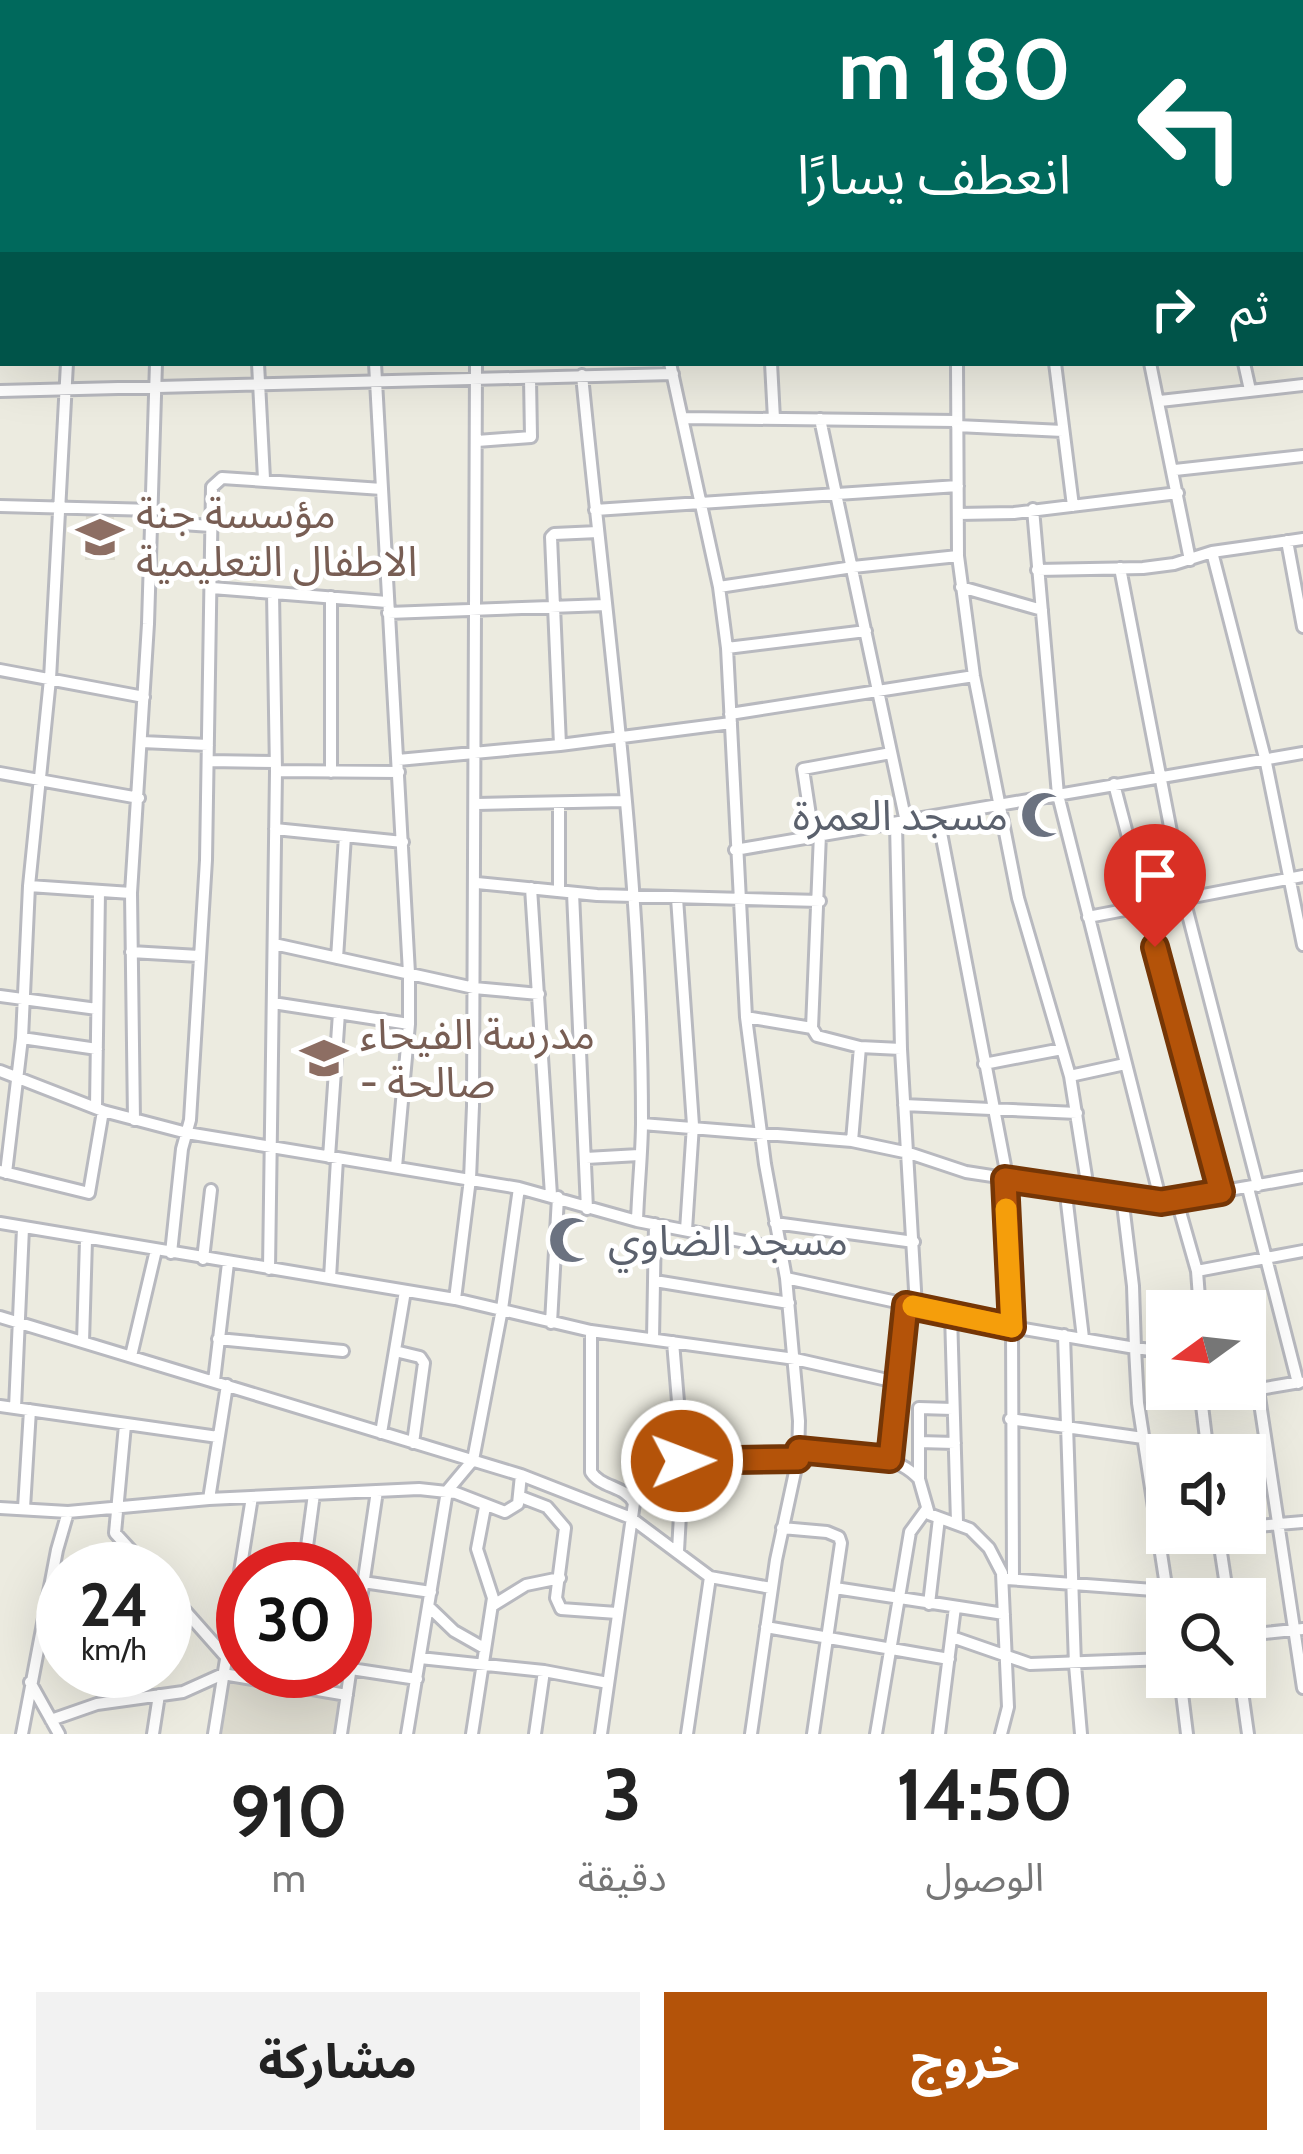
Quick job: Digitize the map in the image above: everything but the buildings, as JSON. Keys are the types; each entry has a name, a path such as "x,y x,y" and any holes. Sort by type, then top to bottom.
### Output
{"street":[{"path":"67,366 50,679 29,886 19,1077 3,1172 89,1193 99,1109 99,891"},
{"path":"134,1120 131,893 157,366"},
{"path":"258,366 264,479"},
{"path":"376,366 409,973 410,1024 396,1167"},
{"path":"455,1299 470,1179 477,883 476,366"},
{"path":"771,366 774,418"},
{"path":"957,366 958,556 974,676 1028,937 1070,1076 1088,1189"},
{"path":"1054,366 1073,506"},
{"path":"1151,366 1190,560"},
{"path":"1245,366 1250,390"},
{"path":"0,391 530,378 561,369 582,375 672,369 728,647 746,1017 795,1359 798,1454 771,1588 751,1734"},
{"path":"582,375 621,738 632,896 642,1124 637,1221"},
{"path":"477,441 531,437 530,378"},
{"path":"1160,401 1303,385"},
{"path":"683,418 957,423 1064,430"},
{"path":"820,419 891,753 901,823 901,1049 914,1242 911,1306 896,1382 890,1459"},
{"path":"1175,470 1303,456"},
{"path":"172,1253 182,1149 188,1133 199,956 214,482 264,479 382,489"},
{"path":"595,510 958,485"},
{"path":"958,514 1178,493"},
{"path":"0,506 153,516 211,526"},
{"path":"1033,509 1058,795 1161,1202"},
{"path":"560,746 552,535 598,532"},
{"path":"1037,570 1190,560 1212,552 1303,539"},
{"path":"1287,541 1303,627"},
{"path":"1212,552 1296,878 1303,945"},
{"path":"719,587 958,556"},
{"path":"1120,568 1184,898 1253,1187 1265,1258 1300,1382 1266,1388"},
{"path":"962,586 1042,610"},
{"path":"212,588 331,597 388,607 606,605"},
{"path":"269,1268 273,593"},
{"path":"331,597 331,772"},
{"path":"728,647 866,631"},
{"path":"0,670 144,698"},
{"path":"208,761 331,772 398,766 476,752 621,738 974,676"},
{"path":"142,742 208,745"},
{"path":"891,753 803,769 816,834 820,901 812,1028 817,1036 860,1047 901,1049"},
{"path":"735,850 1303,753"},
{"path":"0,773 139,799"},
{"path":"1114,784 1221,1192"},
{"path":"477,804 623,801"},
{"path":"559,803 559,890"},
{"path":"938,817 1005,1179 1012,1327 1004,1614 1008,1707 1001,1734"},
{"path":"275,829 403,842"},
{"path":"337,958 345,836"},
{"path":"1088,917 1296,878"},
{"path":"477,883 632,896 820,901"},
{"path":"29,886 131,893"},
{"path":"531,888 555,1196 551,1323"},
{"path":"573,892 587,1209"},
{"path":"677,898 693,1125 686,1230"},
{"path":"274,944 474,988 539,994"},
{"path":"131,952 199,956"},
{"path":"0,996 97,1009"},
{"path":"273,1003 410,1024"},
{"path":"329,1278 339,1012"},
{"path":"746,1017 812,1028"},
{"path":"22,1038 97,1049"},
{"path":"852,1142 860,1047"},
{"path":"985,1064 1061,1049"},
{"path":"1070,1076 1125,1064"},
{"path":"0,1071 99,1109 188,1133 519,1188 637,1221 781,1250"},
{"path":"904,1105 1077,1113"},
{"path":"642,1124 852,1142 909,1153 951,1169 1161,1202 1303,1177"},
{"path":"586,1158 639,1154"},
{"path":"1065,1186 1083,1338"},
{"path":"407,1734 447,1491 473,1460 519,1188"},
{"path":"203,1259 211,1190"},
{"path":"1122,1196 1146,1453"},
{"path":"1177,1201 1198,1290"},
{"path":"0,1223 455,1299 590,1331 795,1359 896,1382"},
{"path":"775,1223 914,1242"},
{"path":"652,1339 655,1224"},
{"path":"15,1408 23,1228"},
{"path":"83,1342 86,1240"},
{"path":"131,1356 157,1250"},
{"path":"1197,1271 1303,1251"},
{"path":"214,1381 228,1263"},
{"path":"786,1278 1012,1327 1146,1349"},
{"path":"655,1281 790,1303"},
{"path":"381,1433 405,1291"},
{"path":"951,1314 957,1522"},
{"path":"0,1317 521,1474 631,1518 710,1577 771,1588"},
{"path":"590,1331 591,1472 598,1482 633,1498 601,1734"},
{"path":"1064,1335 1071,1583 1082,1734"},
{"path":"218,1339 343,1351"},
{"path":"673,1342 682,1461 678,1551"},
{"path":"395,1351 419,1357 424,1363 413,1443"},
{"path":"209,1498 227,1385"},
{"path":"0,1406 218,1437"},
{"path":"953,1409 919,1407 919,1479 926,1510 957,1522 984,1542 1008,1579"},
{"path":"24,1508 30,1410"},
{"path":"1261,1410 1299,1629 1303,1688"},
{"path":"1010,1419 1143,1438"},
{"path":"123,1542 115,1533 124,1425"},
{"path":"919,1442 955,1443"},
{"path":"682,1461 798,1454 890,1459 919,1479"},
{"path":"0,1508 68,1511 209,1498 447,1491 505,1512 521,1497 521,1474"},
{"path":"369,1542 377,1491"},
{"path":"308,1542 314,1494"},
{"path":"245,1542 252,1496"},
{"path":"521,1497 547,1507 566,1528 556,1598 561,1609 617,1613"},
{"path":"472,1734 492,1606 492,1592 476,1550 485,1507"},
{"path":"876,1734 910,1532 926,1510"},
{"path":"22,1734 68,1511"},
{"path":"929,1604 939,1518"},
{"path":"1266,1525 1303,1522"},
{"path":"782,1528 838,1537 835,1588 812,1734"},
{"path":"687,1734 710,1577"},
{"path":"492,1606 526,1585 560,1578"},
{"path":"1008,1579 1146,1592"},
{"path":"372,1583 430,1592"},
{"path":"835,1588 1004,1614"},
{"path":"428,1606 454,1630 484,1648"},
{"path":"939,1734 955,1607"},
{"path":"192,1619 216,1646"},
{"path":"766,1627 949,1659"},
{"path":"1266,1633 1299,1629"},
{"path":"952,1637 1030,1664 1146,1660"},
{"path":"420,1658 608,1683"},
{"path":"535,1734 544,1671"},
{"path":"372,1672 416,1678"},
{"path":"30,1682 59,1734"},
{"path":"51,1720 97,1704 134,1698"},
{"path":"153,1734 158,1698"},
{"path":"214,1734 219,1698"},
{"path":"341,1734 347,1698"},
{"path":"1183,1698 1187,1734"},
{"path":"1243,1698 1249,1734"}],"shaded area":[{"name":"مؤسسة جنة الاطفال التعليمية","path":"86,513 114,514 115,560 85,560"},
{"path":"227,1698 339,1698 334,1734 222,1734"}],"slow traffic":[{"path":"913,1306 1012,1327 1006,1209"}],"place":[{"name":"مؤسسة جنة الاطفال التعليمية","path":"100,537"},
{"name":"مسجد العمرة","path":"1044,815"},
{"name":"مدرسة الفيحاء - صالحة","path":"324,1058"},
{"name":"مسجد الضاوي","path":"572,1240"}],"route":[{"path":"682,1461 798,1459 799,1450 890,1459 906,1305 1012,1327 1005,1179 1161,1202 1221,1192 1155,947"}]}
